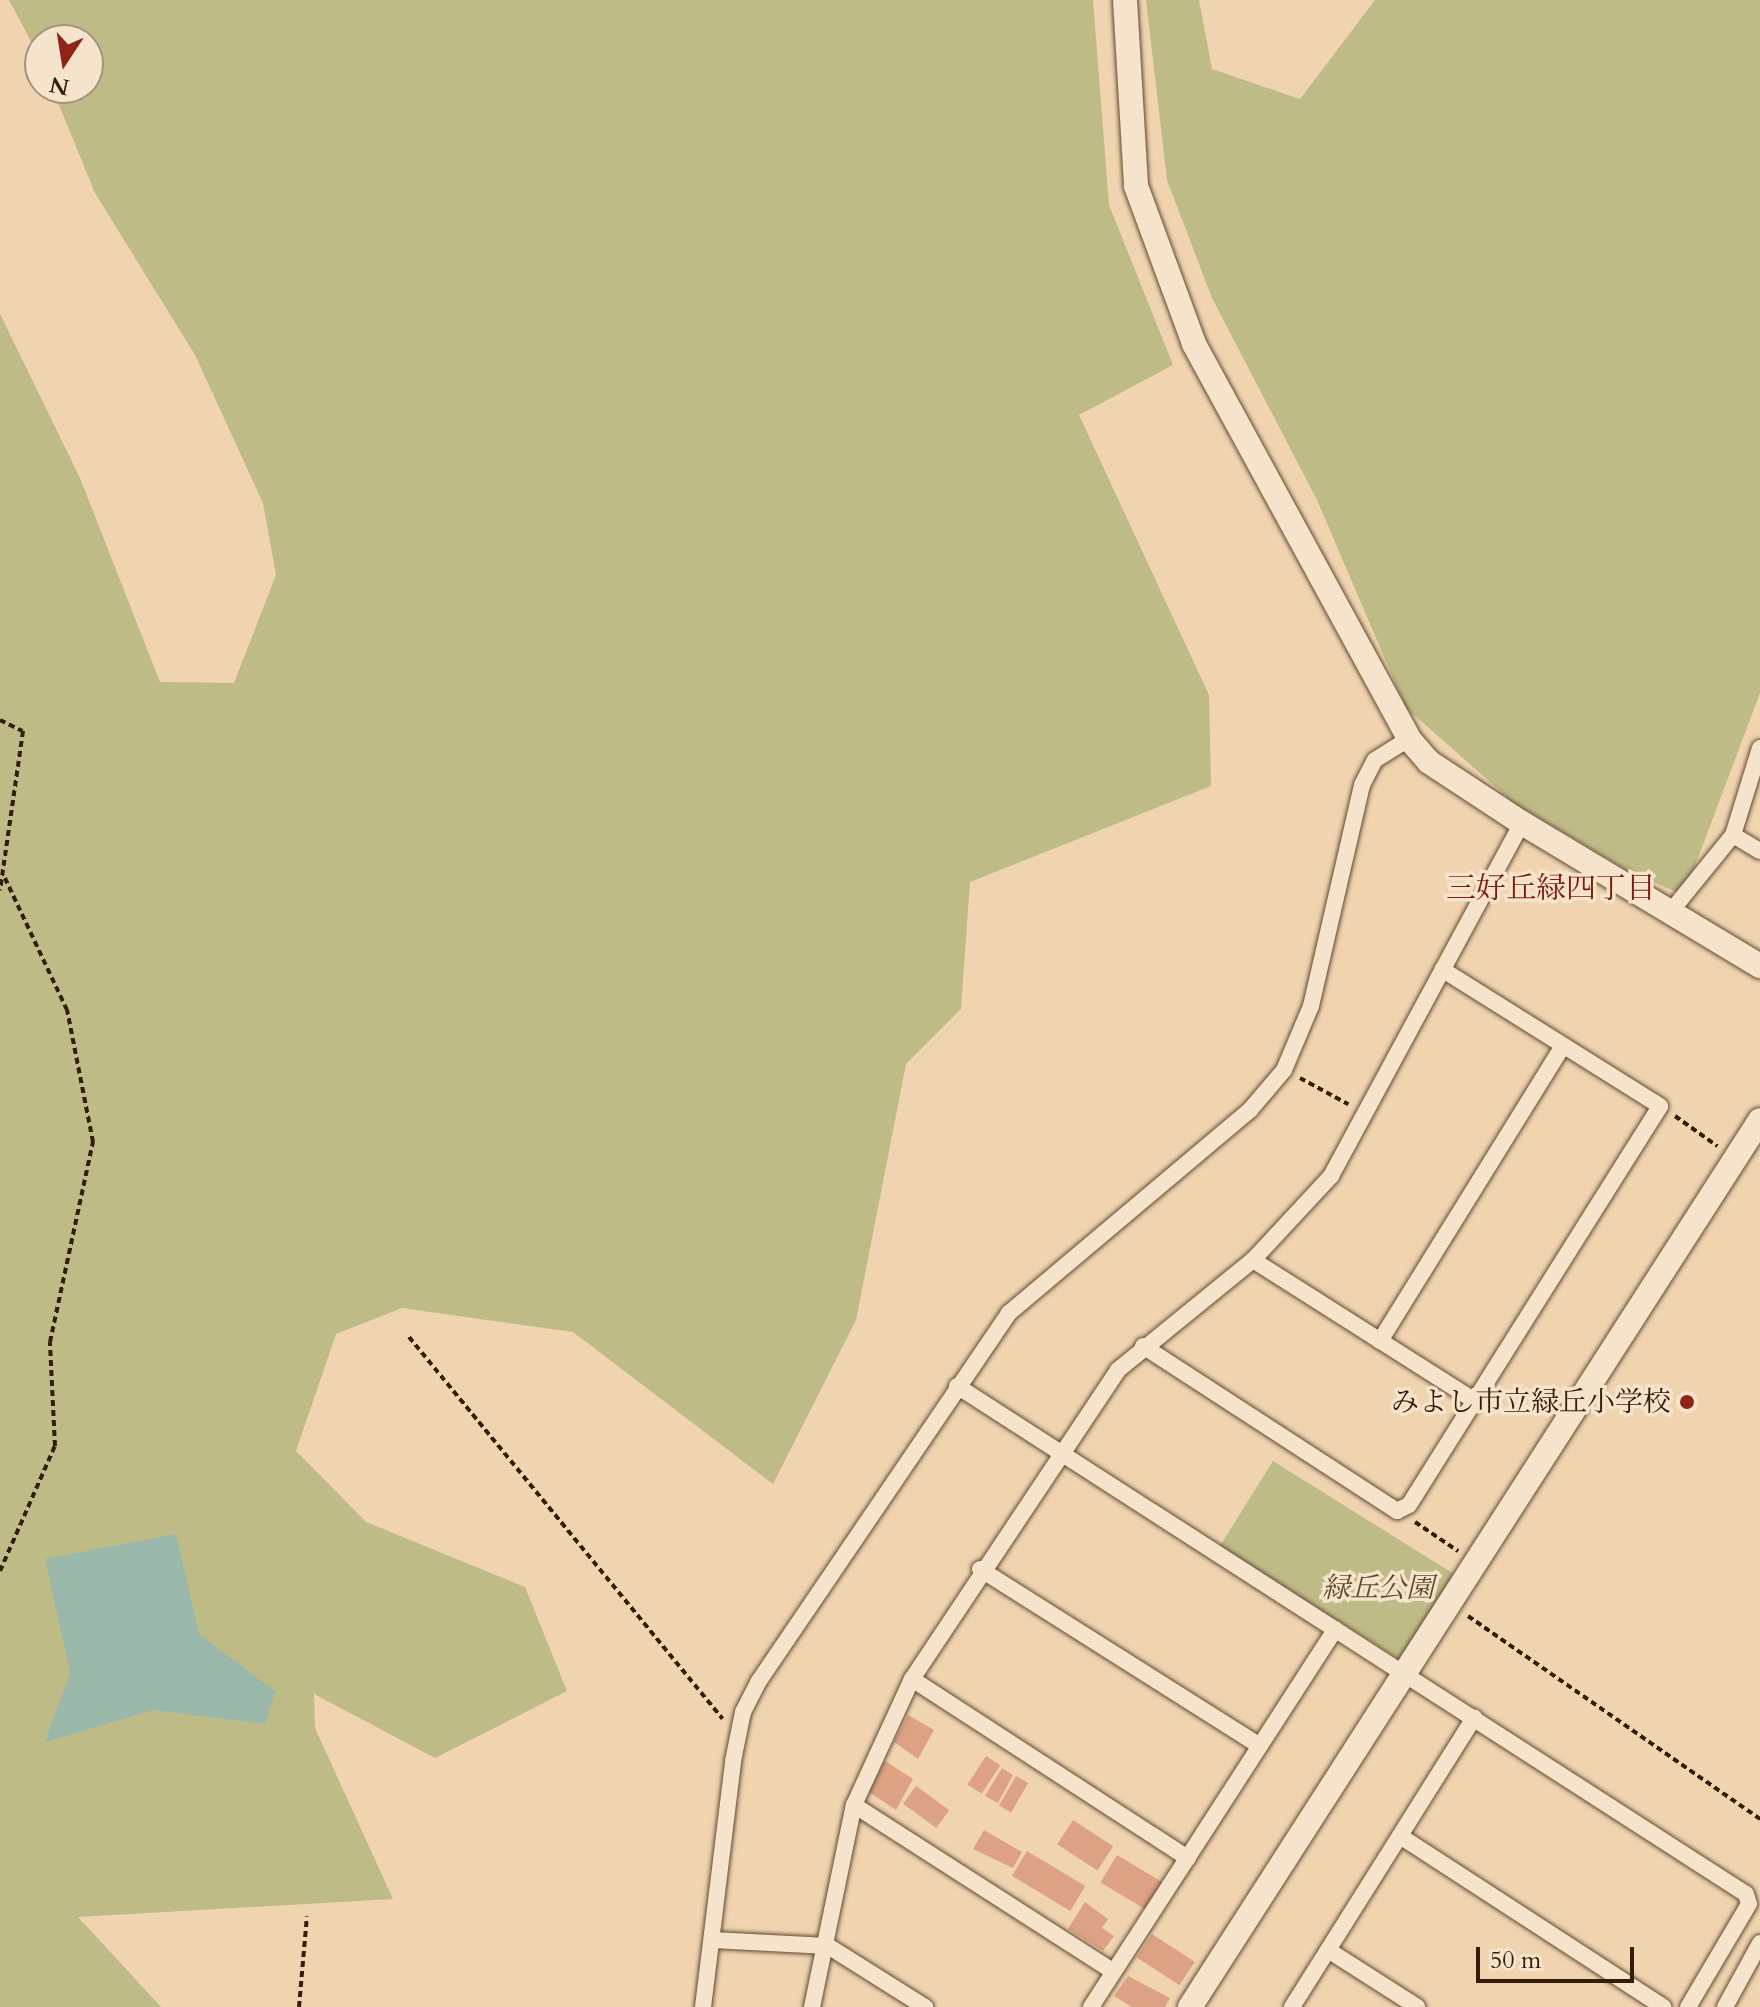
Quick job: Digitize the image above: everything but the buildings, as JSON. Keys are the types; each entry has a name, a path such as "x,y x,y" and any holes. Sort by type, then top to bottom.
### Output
{"street":[{"path":"1125,0 1136,186 1194,344 1409,739 1429,762 1522,823 1672,910 1760,966"},
{"path":"703,2007 738,1737 759,1681 1009,1313 1250,1110 1284,1070 1311,1006 1362,785 1375,760 1409,739"},
{"path":"1672,910 1733,835 1760,748"},
{"path":"812,2007 828,1946 854,1805 912,1679 980,1569 1059,1452 1143,1346 1253,1260 1312,1202 1365,1113 1522,823"},
{"path":"1733,835 1760,851"},
{"path":"1143,1346 1404,1511 1660,1106 1442,969"},
{"path":"1380,1341 1563,1046"},
{"path":"1190,2007 1760,1120"},
{"path":"1253,1260 1474,1400"},
{"path":"957,1386 1746,1894 1749,1904 1688,2007"},
{"path":"980,1569 1260,1746"},
{"path":"1091,2007 1336,1629"},
{"path":"912,1679 1188,1858"},
{"path":"1292,2007 1474,1718"},
{"path":"854,1805 1113,1971"},
{"path":"1400,1836 1663,2007"},
{"path":"712,1940 828,1946 925,2007"},
{"path":"1725,2007 1760,1943"},
{"path":"1328,1950 1417,2007"}],"path":[{"path":"0,720 23,731 5,878 0,890"},
{"path":"0,1571 55,1446 50,1342 93,1142 67,1010 5,878"},
{"path":"1284,1070 1365,1113"},
{"path":"1660,1106 1735,1158"},
{"path":"409,1337 738,1737"},
{"path":"1404,1511 1476,1564"},
{"path":"1449,1604 1760,1819"},
{"path":"299,2007 307,1916"}],"green space":[{"path":"9,0 1093,0 1109,205 1173,365 1079,415 1209,695 1211,786 970,882 961,1009 906,1064 856,1320 773,1484 573,1332 402,1308 336,1334 296,1451 366,1522 525,1587 567,1691 435,1758 314,1694 315,1728 393,1899 78,1917 161,2007 0,2007 0,314 80,478 160,682 234,683 276,575 263,503 195,355 95,193 59,104 104,104 104,24 24,24 24,28"},
{"path":"1146,0 1199,0 1212,69 1300,99 1375,0 1760,0 1760,693 1684,895 1632,873 1514,803 1406,708 1317,500 1212,298 1167,180"},
{"name":"緑丘公園","path":"1273,1461 1454,1574 1400,1660 1219,1547"}],"shaded area":[{"path":"176,1534 199,1634 275,1691 266,1724 153,1710 45,1742 70,1672 45,1559"}],"place":[{"name":"みよし市立緑丘小学校","path":"1687,1402"}],"district":[{"name":"三好丘緑四丁目","path":"1551,889"}]}
